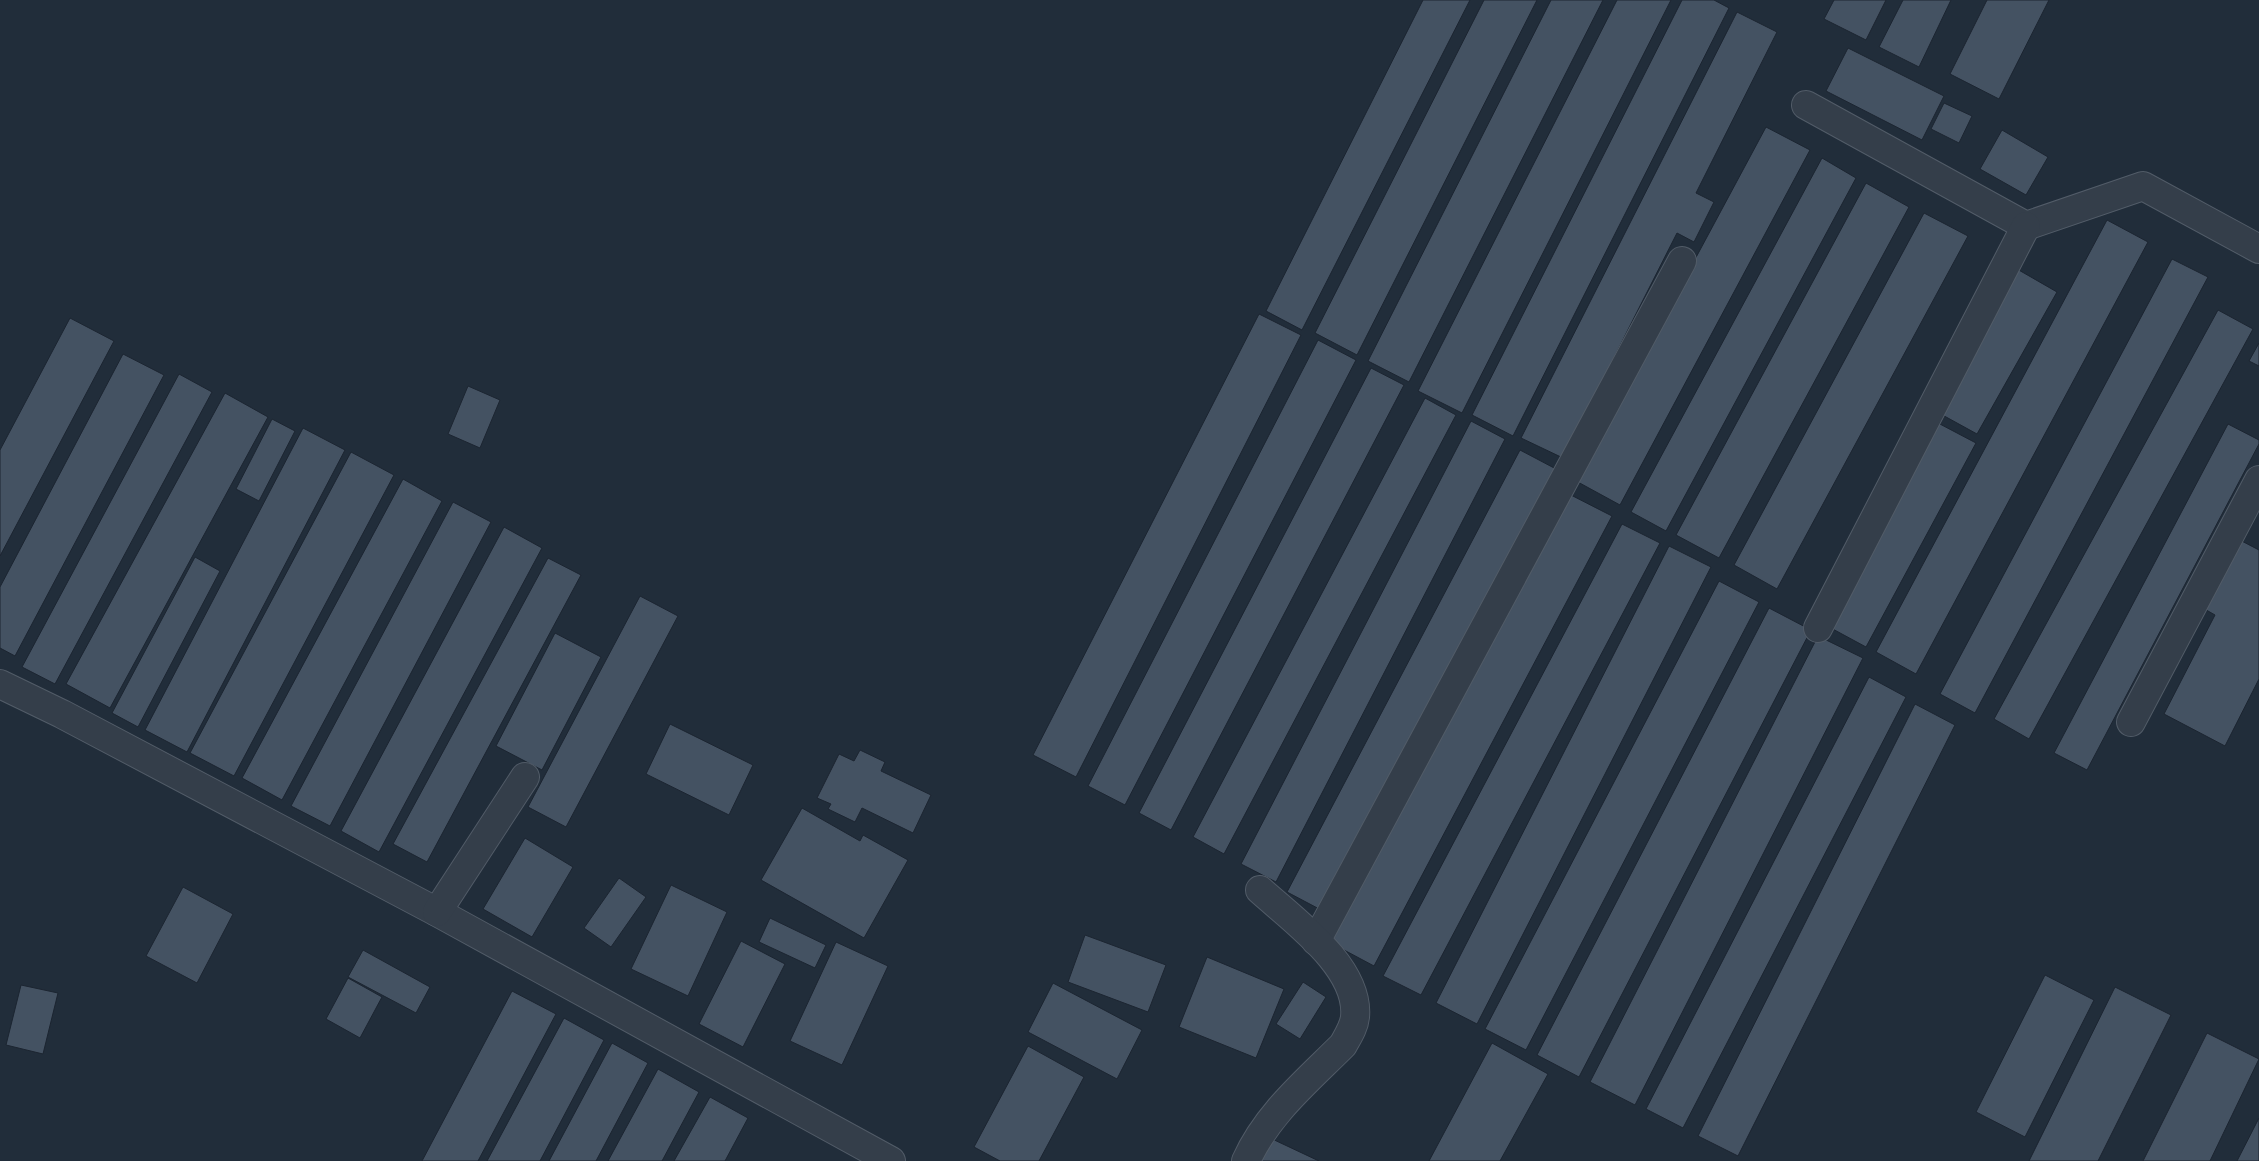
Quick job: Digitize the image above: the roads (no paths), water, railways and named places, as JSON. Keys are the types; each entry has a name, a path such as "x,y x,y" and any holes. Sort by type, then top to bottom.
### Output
{"street":[{"path":"1806,105 2026,226"},
{"path":"1818,628 2026,226 2143,186 2259,249"},
{"path":"1316,941 1682,261"},
{"path":"2131,722 2259,480"},
{"path":"0,684 71,719 437,912 891,1161"},
{"path":"437,912 525,777"},
{"path":"1246,1161 1255,1141 1272,1117 1343,1045 1352,1025 1355,1004 1352,989 1343,972 1316,941 1260,890"}]}
